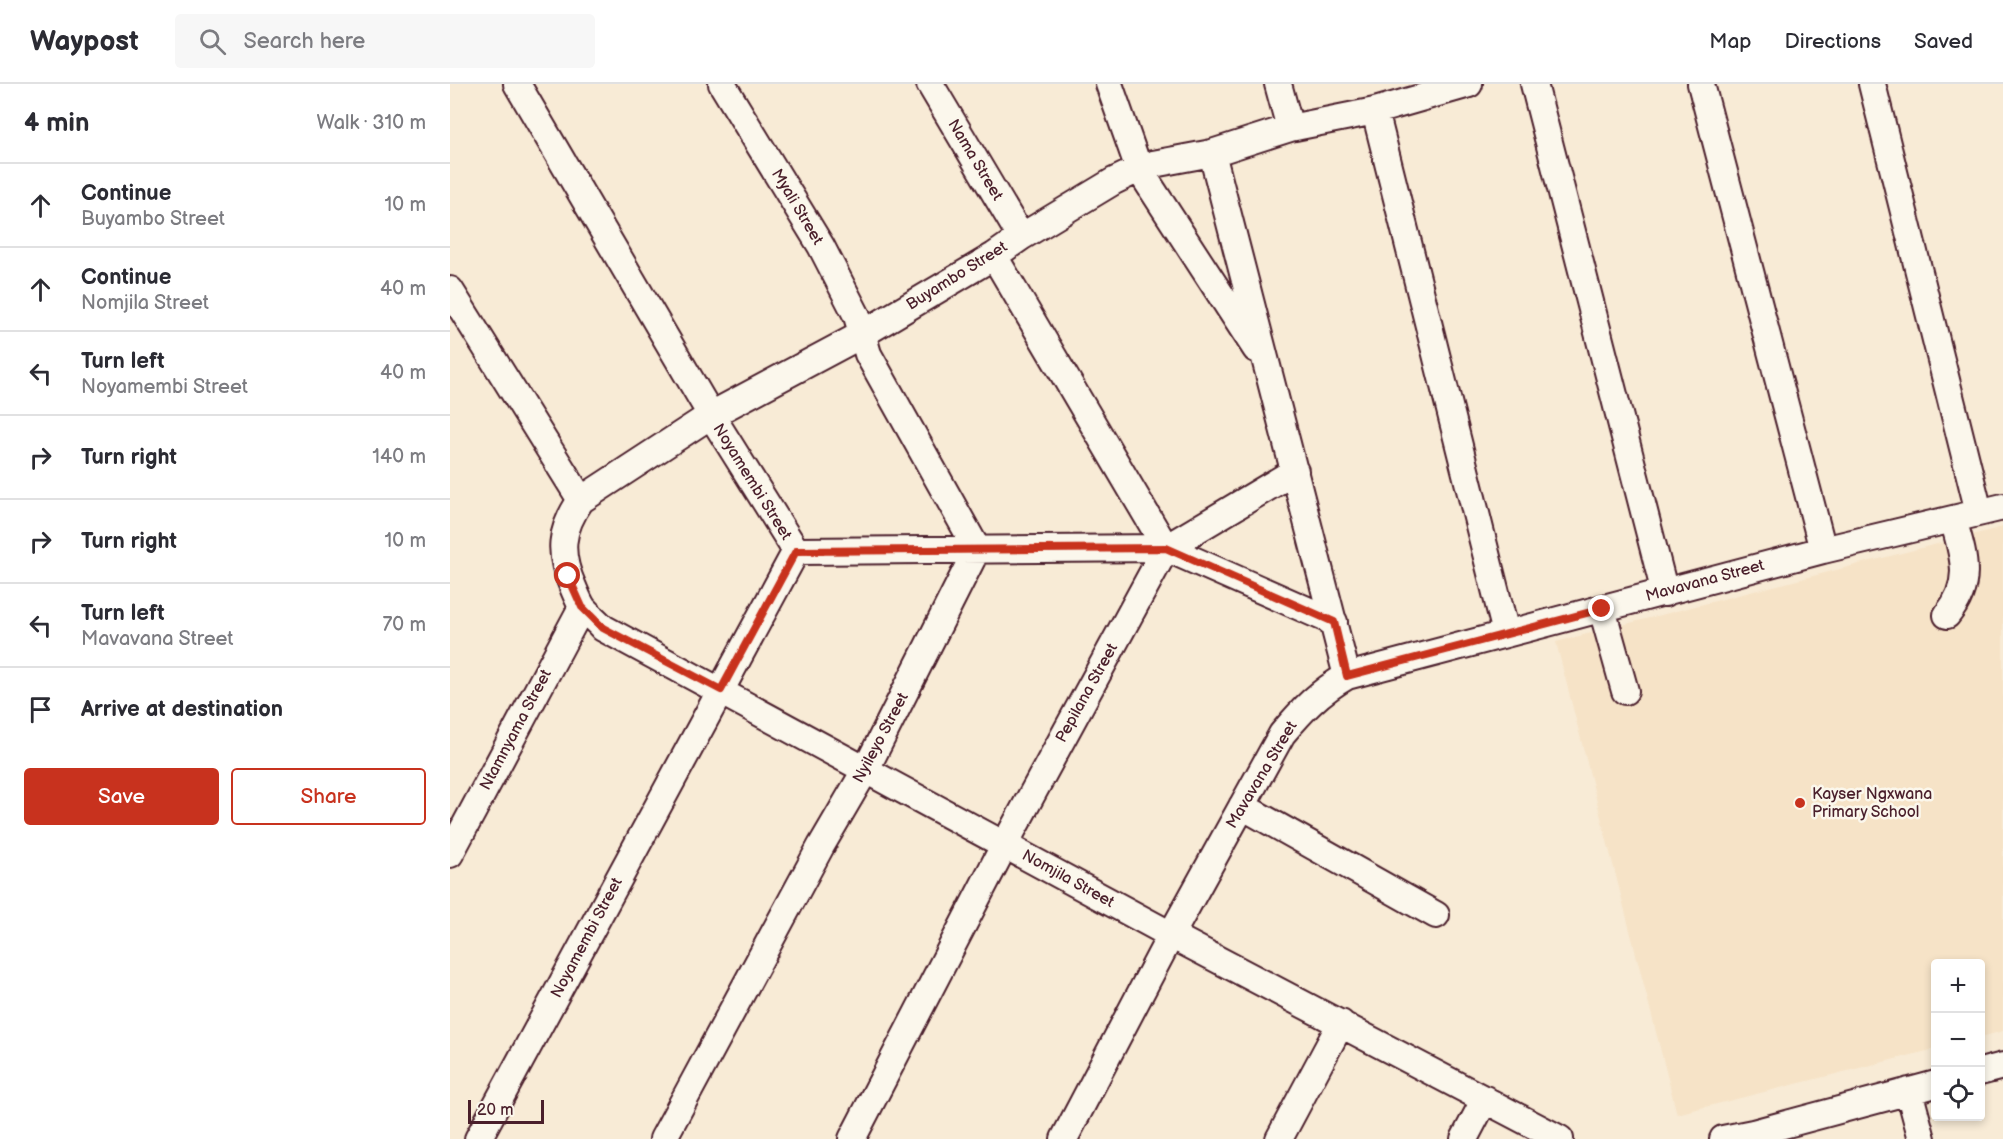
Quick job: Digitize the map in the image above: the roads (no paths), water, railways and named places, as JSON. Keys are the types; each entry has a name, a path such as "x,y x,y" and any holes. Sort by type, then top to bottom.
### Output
{"street":[{"name":"Noyamembi Street","path":"478,1139 796,551 711,415 517,84"},
{"name":"Myali Street","path":"722,84 821,246 857,316 861,335"},
{"name":"Nama Street","path":"930,84 1020,237"},
{"path":"1109,84 1139,169 1269,370"},
{"path":"1278,84 1290,128"},
{"name":"Buyambo Street","path":"582,607 568,576 563,553 564,534 570,515 581,500 711,415 861,335 994,256 1020,237 1114,181 1139,169 1153,164 1212,153 1290,128 1375,111 1444,87 1470,84"},
{"path":"1534,84 1665,593"},
{"path":"1701,84 1823,550"},
{"path":"1872,84 1991,510"},
{"path":"1375,111 1506,633"},
{"path":"1212,153 1347,676"},
{"path":"994,256 1166,548"},
{"path":"450,290 581,500"},
{"path":"861,335 868,354 977,549"},
{"path":"1166,548 1295,471"},
{"name":"Mavavana Street","path":"1064,1139 1171,935 1242,806 1288,727 1305,705 1327,687 1347,676 1506,633 1823,550 1991,510"},
{"path":"1947,615 1956,604 1964,576 1962,553 1953,519"},
{"path":"796,551 1166,548 1334,622"},
{"name":"Pepilana Street","path":"852,1139 1005,844 1166,548"},
{"name":"Nyileyo Street","path":"663,1139 793,897 866,769 977,549"},
{"name":"Nomjila Street","path":"582,607 603,628 1171,935 1560,1139"},
{"name":"Ntamnyama Street","path":"450,854 582,607"},
{"path":"1602,609 1625,691"},
{"path":"1242,806 1436,915"},
{"path":"1279,1139 1341,1023"},
{"path":"1985,1071 2003,1066"},
{"path":"1723,1139 1754,1136 1931,1084"},
{"path":"1909,1090 1922,1139"},
{"path":"1464,1139 1485,1099"}],"place":[{"name":"Kayser Ngxwana Primary School","path":"1800,803"}]}
